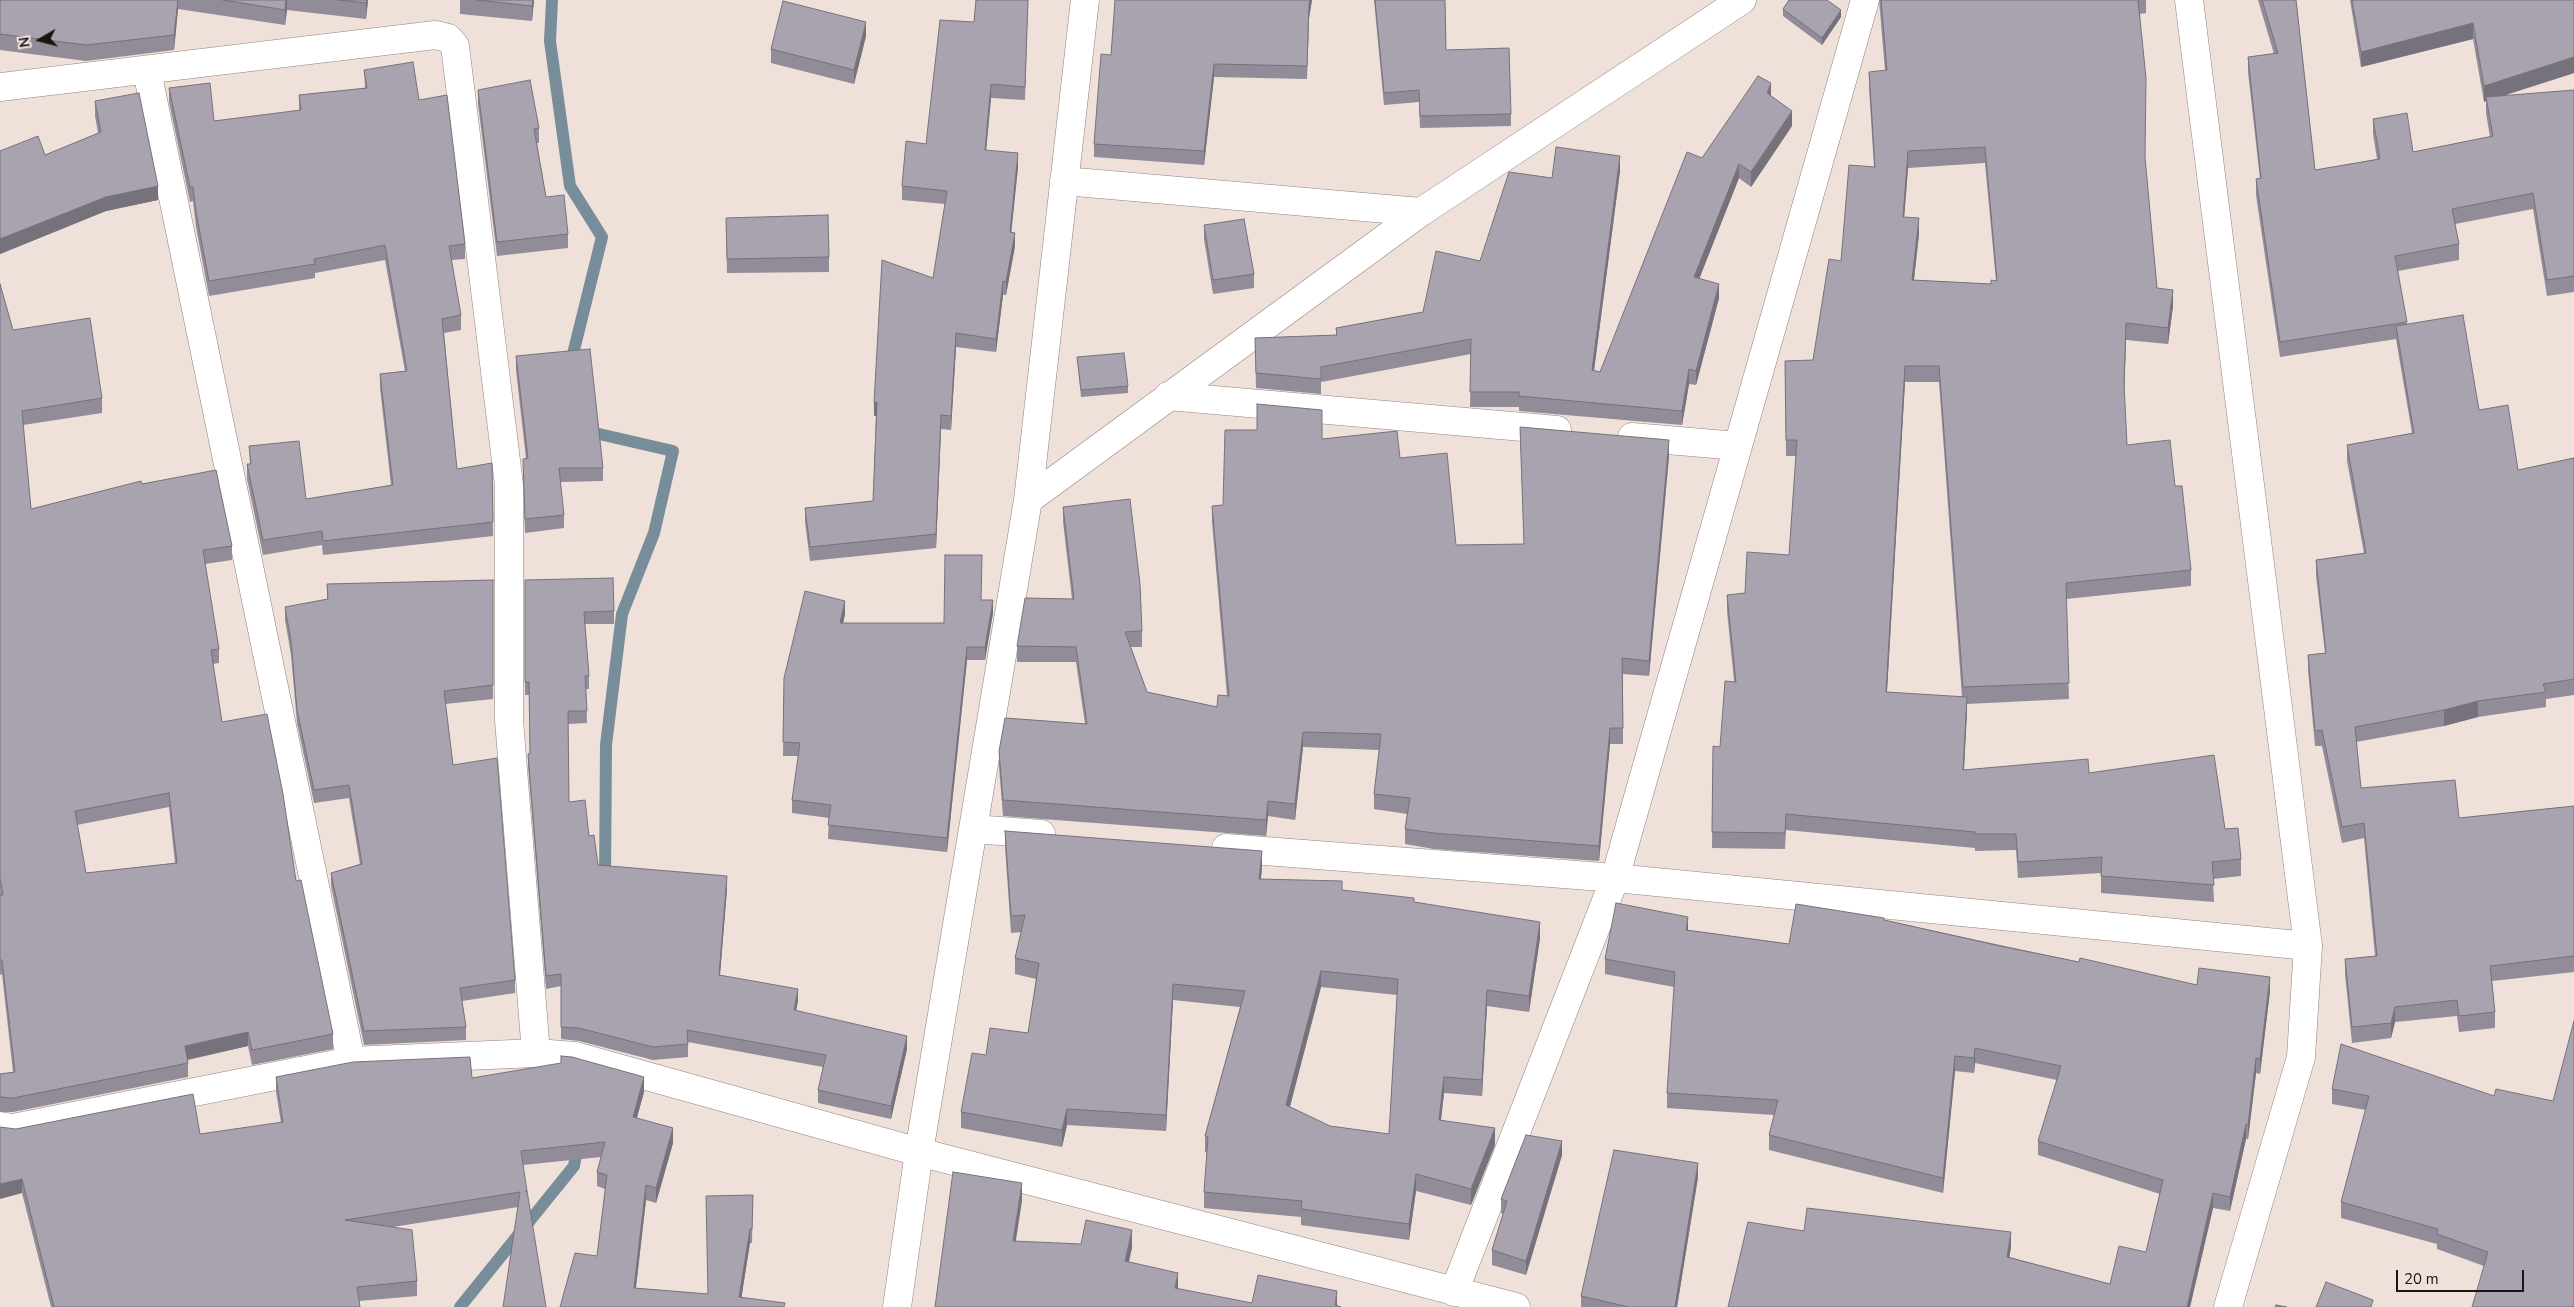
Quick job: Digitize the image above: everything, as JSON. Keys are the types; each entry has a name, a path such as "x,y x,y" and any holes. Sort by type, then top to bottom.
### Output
{"street":[{"path":"897,1307 919,1152 1028,500 1085,0"},
{"path":"1028,500 1421,212 1742,0"},
{"path":"1454,1292 1615,878 1865,0"},
{"path":"2189,0 2308,946 2301,1056 2228,1307"},
{"path":"0,87 435,35 448,38 455,46 509,485 510,720 536,1053"},
{"path":"147,70 351,1061"},
{"path":"1064,181 1421,212"},
{"path":"1168,396 1581,432"},
{"path":"1610,435 1738,446"},
{"path":"973,829 1062,836"},
{"path":"1200,846 1615,878 2308,946"},
{"path":"0,1126 13,1128 351,1061 536,1053 575,1056 919,1152 1516,1307"}],"building":[{"path":"0,0 178,0 174,35 86,45 0,34"},
{"path":"223,0 286,0 285,10"},
{"path":"338,0 367,0 366,3"},
{"path":"477,0 533,0 532,6"},
{"path":"976,0 1028,0 1025,87 991,84 985,150 1018,153 1010,232 1015,233 1006,282 1003,281 996,339 956,333 951,416 941,415 936,534 810,547 805,508 873,501 877,402 874,403 882,260 933,278 947,191 902,186 906,141 926,144 940,20 974,22"},
{"path":"1115,0 1310,0 1307,66 1214,64 1204,151 1094,144 1101,54 1111,55"},
{"path":"1375,0 1445,0 1446,50 1509,48 1511,114 1420,116 1419,90 1384,93"},
{"path":"1789,0 1827,0 1841,10 1822,38 1783,9"},
{"path":"1881,0 2138,0 2146,78 2145,157 2157,288 2173,290 2168,328 2126,323 2124,384 2127,445 2170,440 2175,486 2182,486 2191,570 2066,583 2069,683 1963,687 1939,366 1905,366 1886,692 1967,697 1963,770 2088,759 2089,773 2214,755 2225,829 2238,828 2241,859 2212,862 2214,885 2101,876 2102,857 2018,862 2016,834 1975,834 1975,832 1786,814 1785,833 1712,832 1713,746 1720,747 1725,681 1736,682 1727,595 1745,593 1747,552 1789,555 1797,440 1786,440 1785,361 1813,360 1829,259 1841,261 1849,165 1875,167 1869,72 1887,70","holes":["1985,147 1997,281 1991,280 1991,284 1912,280 1919,218 1903,217 1908,151"]},
{"path":"2262,0 2296,0 2315,170 2380,159 2373,119 2407,113 2413,152 2493,136 2486,97 2574,90 2574,276 2547,280 2533,193 2452,209 2459,244 2395,256 2407,322 2280,342 2256,179 2261,178 2248,57 2278,53"},
{"path":"2352,0 2574,0 2574,57 2484,86 2473,23 2361,52"},
{"path":"783,1 866,22 854,70 771,49"},
{"path":"413,62 419,100 447,95 465,244 449,246 461,315 442,319 457,469 492,463 493,522 323,541 322,531 263,540 247,464 251,464 249,446 299,441 306,499 393,485 380,374 407,371 385,245 314,259 315,264 209,281 193,187 190,187 169,88 210,83 214,121 301,110 299,95 367,88 364,70"},
{"path":"1758,76 1771,83 1767,93 1792,111 1751,172 1739,164 1694,277 1719,284 1696,371 1689,369 1682,411 1519,396 1519,392 1470,392 1471,339 1321,367 1321,379 1256,373 1255,338 1337,335 1336,328 1423,312 1436,251 1480,261 1509,172 1552,178 1556,147 1620,156 1592,370 1600,372 1687,152 1702,158"},
{"path":"530,80 539,128 534,129 546,197 564,195 568,234 497,242 478,90"},
{"path":"139,93 158,186 106,197 0,239 0,151 38,136 45,155 101,132 95,101"},
{"path":"828,215 829,257 727,259 726,218"},
{"path":"1244,219 1254,274 1213,280 1204,225"},
{"path":"0,284 13,330 90,318 102,398 22,411 31,509 141,481 142,484 216,470 232,546 203,550 219,649 211,650 222,722 267,714 283,794 296,881 301,880 333,1034 252,1050 248,1032 185,1046 188,1063 13,1098 0,1097 0,1074 15,1072 2,960 0,960 0,895 3,895 0,878","holes":["169,793 177,863 86,873 75,811"]},
{"path":"2463,315 2479,410 2508,405 2518,470 2574,458 2574,679 2543,684 2546,692 2478,701 2444,710 2355,727 2361,788 2455,780 2459,818 2574,806 2574,956 2490,966 2495,1012 2459,1016 2457,1000 2395,1007 2391,1023 2352,1027 2345,959 2377,956 2364,823 2342,827 2322,730 2315,731 2308,655 2326,653 2316,560 2366,553 2347,445 2414,433 2396,326"},
{"path":"590,349 603,468 559,468 564,515 525,519 523,459 528,458 516,356"},
{"path":"1124,353 1128,386 1081,390 1077,357"},
{"path":"1257,404 1322,410 1322,439 1397,431 1400,458 1447,453 1456,545 1524,544 1520,427 1669,440 1649,661 1622,658 1623,728 1610,728 1599,846 1405,829 1410,798 1374,794 1381,734 1303,732 1295,804 1268,801 1266,820 1003,800 999,751 1005,718 1087,724 1076,647 1017,646 1025,598 1074,599 1063,507 1130,499 1140,584 1142,631 1125,632 1147,692 1217,707 1218,695 1229,696 1212,506 1223,505 1225,430 1257,430"},
{"path":"945,555 982,555 981,600 993,600 985,647 967,647 947,838 828,825 831,805 792,800 800,743 783,742 784,678 805,591 845,601 840,623 944,623"},
{"path":"613,578 614,611 584,612 589,676 585,676 587,711 568,711 569,802 585,800 589,836 594,835 598,865 727,876 719,975 798,989 794,1010 907,1036 891,1106 818,1090 826,1055 687,1030 688,1044 653,1047 579,1028 561,1027 561,974 546,976 528,754 530,753 529,682 525,682 525,580"},
{"path":"493,580 493,685 444,691 453,765 497,758 515,980 460,988 466,1027 364,1031 331,873 362,864 349,785 314,790 297,710 291,641 285,607 328,599 327,584"},
{"path":"1005,831 1262,851 1259,879 1342,881 1342,890 1414,898 1414,902 1540,922 1529,996 1487,990 1482,1080 1444,1077 1439,1120 1495,1128 1471,1189 1416,1174 1409,1224 1301,1209 1302,1201 1204,1192 1208,1137 1205,1136 1245,991 1173,984 1166,1115 1067,1109 1062,1130 961,1112 972,1053 986,1055 990,1028 1028,1033 1039,963 1015,958 1025,915 1011,916","holes":["1321,971 1398,979 1389,1134 1330,1126 1286,1105"]},
{"path":"1616,903 1688,917 1686,930 1789,944 1796,904 1884,918 1884,920 2000,946 2079,962 2080,958 2197,985 2199,968 2270,977 2260,1059 2256,1058 2248,1125 2246,1124 2230,1197 2213,1193 2187,1307 1728,1307 1748,1222 1804,1231 1807,1208 2011,1232 2007,1257 2110,1284 2119,1246 2146,1252 2163,1180 2038,1141 2061,1066 1975,1048 1974,1058 1955,1056 1943,1178 1769,1135 1778,1100 1667,1093 1675,972 1605,959"},
{"path":"2574,1021 2574,1307 2472,1307 2488,1252 2437,1234 2438,1229 2341,1202 2369,1096 2332,1089 2341,1044 2494,1096 2496,1089 2553,1101"},
{"path":"561,1056 572,1057 644,1077 633,1117 673,1128 656,1188 646,1185 634,1288 708,1294 706,1196 753,1195 752,1229 750,1229 739,1297 785,1303 784,1307 560,1307 575,1253 597,1256 607,1175 597,1172 605,1142 521,1151 546,1307 503,1307 520,1192 345,1220 412,1230 417,1281 357,1287 360,1307 54,1307 22,1179 0,1184 0,1127 16,1129 193,1094 200,1134 283,1122 276,1077 353,1062 470,1057 472,1078 561,1063"},
{"path":"1526,1135 1562,1141 1526,1261 1492,1250 1507,1201 1501,1199"},
{"path":"1614,1150 1698,1163 1675,1307 1629,1307 1581,1296"},
{"path":"953,1172 1022,1183 1013,1241 1081,1244 1086,1220 1132,1230 1125,1261 1178,1273 1175,1288 1252,1303 1258,1275 1337,1291 1335,1305 1341,1307 935,1307"},
{"path":"2326,1282 2373,1300 2371,1307 2316,1307"}],"waterway":[{"path":"552,0 550,41 570,186 602,237 570,366"},
{"path":"585,429 586,431 673,451 654,533 622,614 606,745 605,882"},
{"path":"460,1307 574,1166 578,1143"}]}
